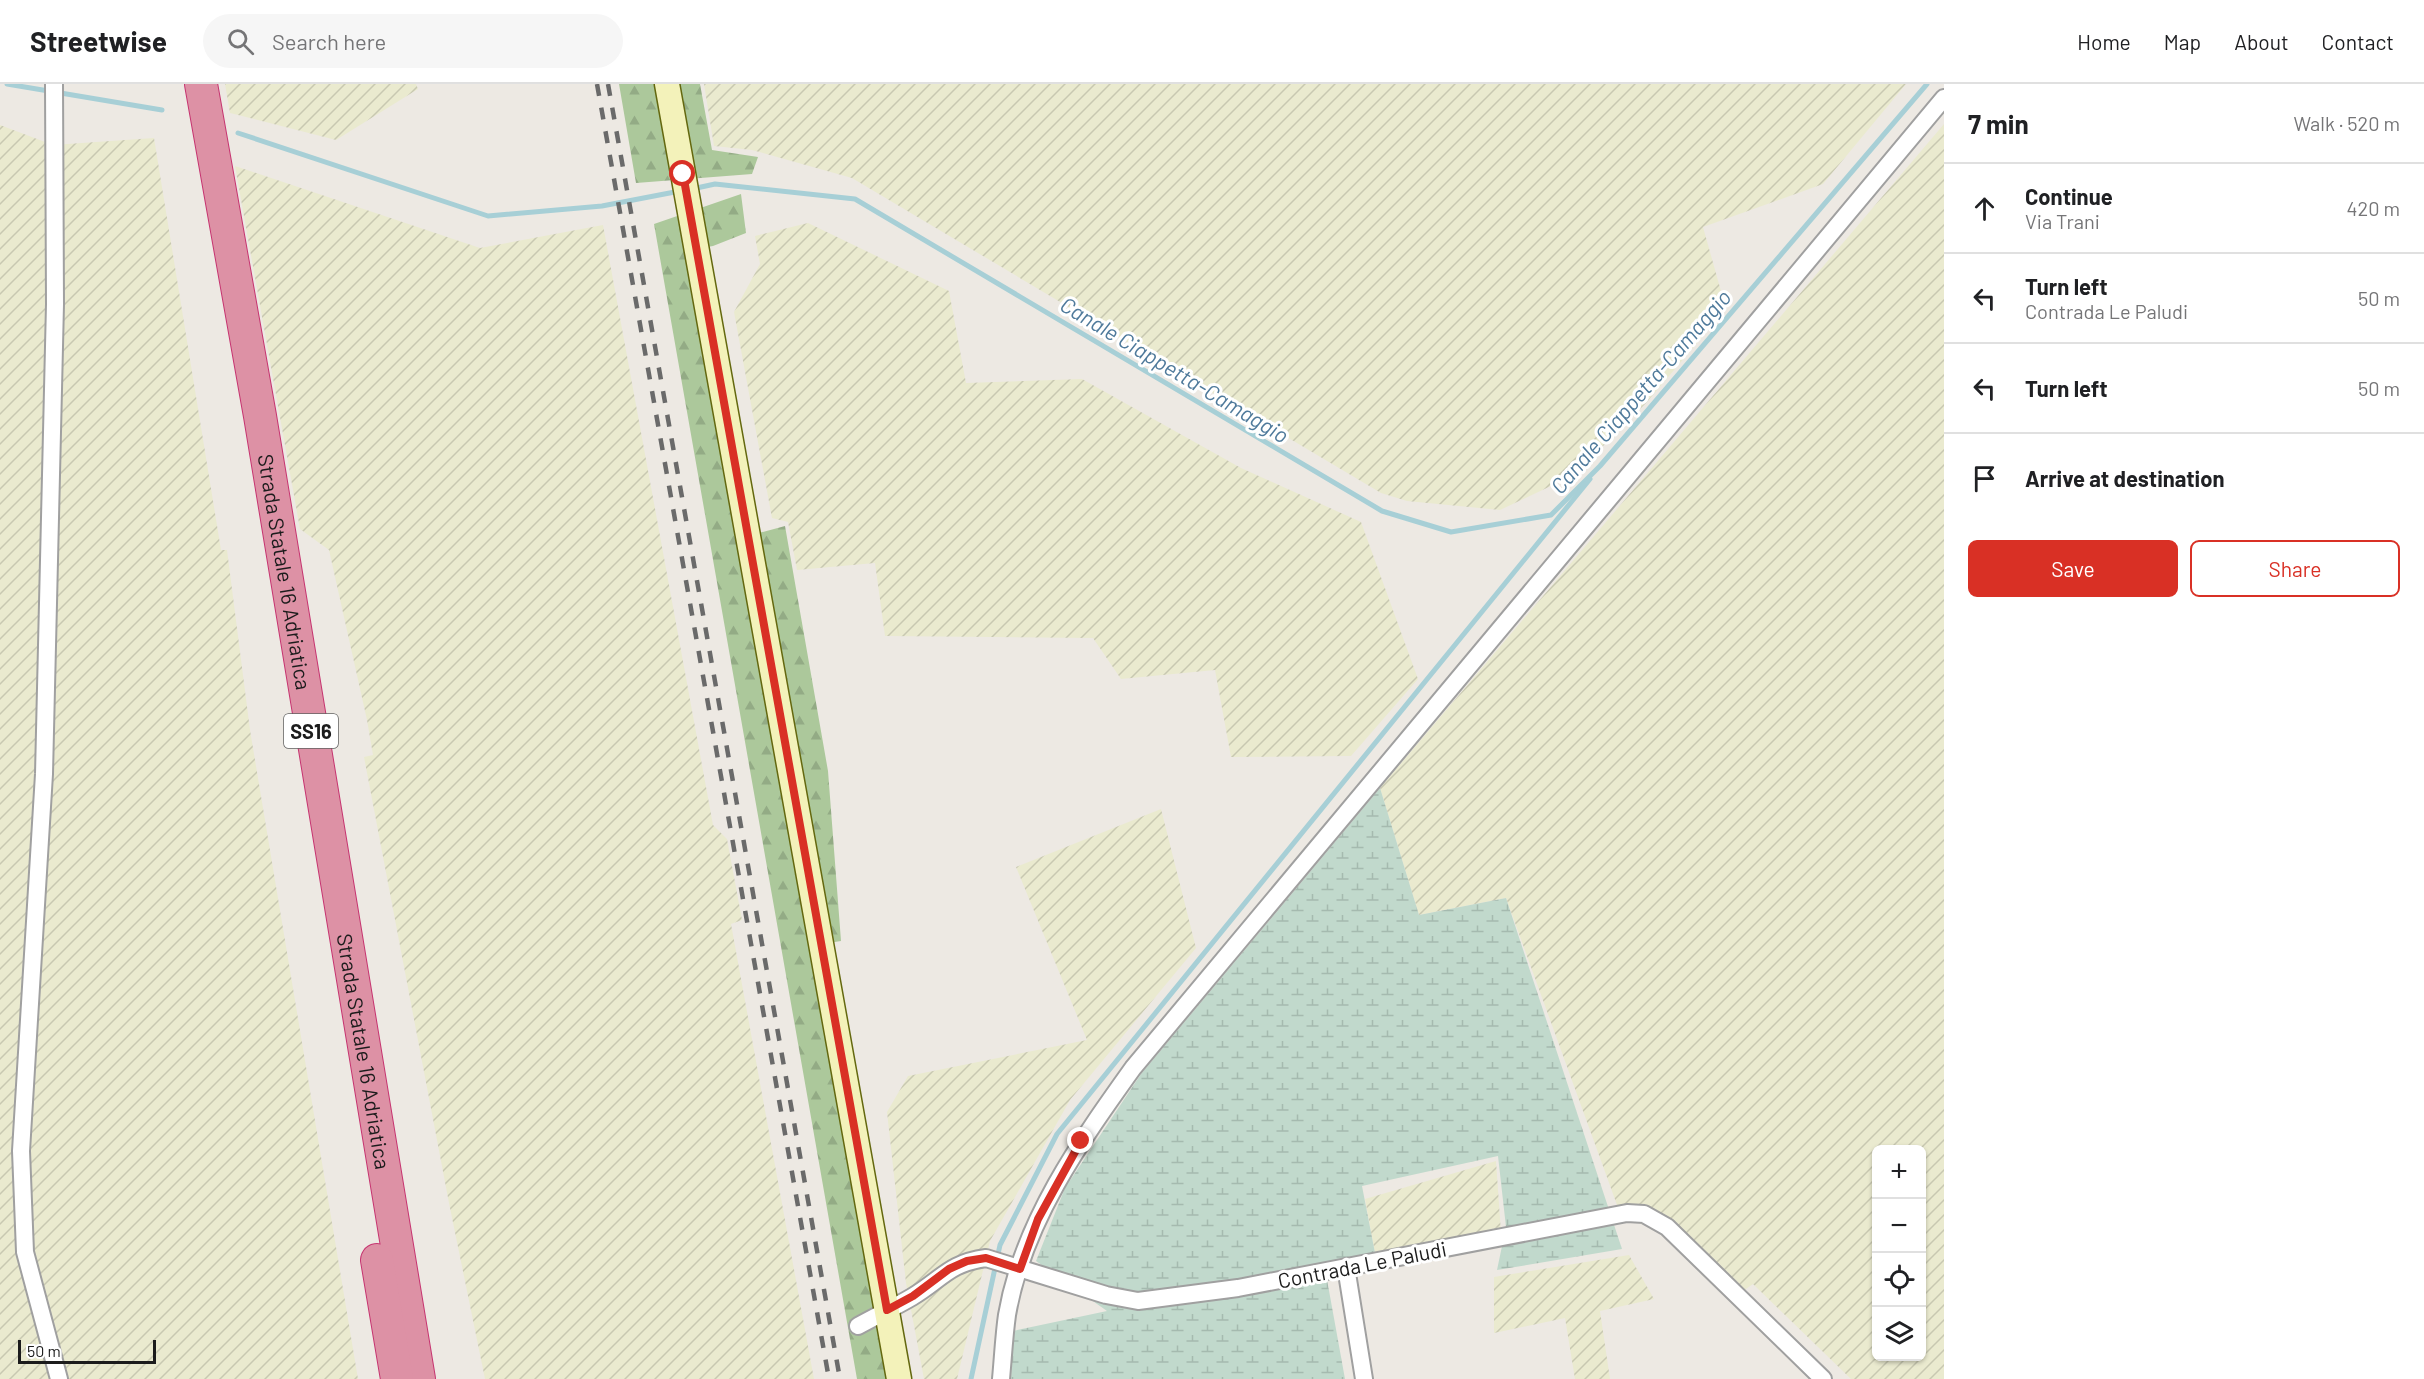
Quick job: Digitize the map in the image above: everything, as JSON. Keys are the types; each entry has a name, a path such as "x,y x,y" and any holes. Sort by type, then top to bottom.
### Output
{"highway":[{"name":"Strada Statale 16 Adriatica","path":"184,84 397,1379"},
{"name":"Strada Statale 16 Adriatica","path":"201,84 260,416 419,1379"}],"main road":[{"path":"667,84 899,1379"}],"street":[{"path":"54,84 55,304 44,774 21,1151 25,1252 59,1379"},
{"path":"1001,1379 1013,1267 1081,1141 1133,1068 1944,98"},
{"name":"Contrada Le Paludi","path":"858,1326 913,1296 949,1269 967,1261 986,1258 1106,1295 1138,1301 1238,1288 1626,1213 1644,1214 1667,1227 1823,1379"},
{"path":"1346,1267 1364,1379"}],"green space":[{"path":"225,84 416,84 418,89 336,140 230,113"},
{"path":"619,84 700,84 712,150 758,157 752,174 636,183"},
{"path":"704,84 1906,84 1823,184 1703,227 1726,309 1646,403 1574,475 1500,510 1407,501 1381,493 852,178 752,150 714,146"},
{"path":"1944,124 1944,1379 1851,1379 1753,1284 1743,1291 1665,1233 1621,1216 1506,898 1419,915 1380,788"},
{"path":"0,125 53,145 154,138 221,550 227,550 250,730 358,1379 0,1379"},
{"path":"235,166 480,248 603,225 713,825 727,839 742,920 731,924 814,1379 485,1379 364,757 373,755 367,720 329,550 300,529"},
{"path":"741,194 746,233 713,246 684,251 740,538 785,526 828,771 841,941 809,946 848,1146 888,1379 857,1379 654,224"},
{"path":"808,223 949,291 966,383 1082,379 1241,468 1361,522 1418,679 1351,756 1231,757 1215,670 1121,679 1093,638 885,636 875,563 797,570 788,522 772,518 734,312 760,264 755,236"},
{"path":"1380,788 1419,915 1506,898 1622,1249 1497,1270 1506,1227 1498,1156 1362,1186 1375,1253 1324,1263 1345,1379 1011,1379 1013,1331 1107,1311 1036,1261 1065,1188 1141,1074"},
{"path":"1161,809 1196,948 1070,1100 990,1241 957,1379 924,1379 906,1283 887,1112 908,1076 1087,1040 1016,867"},
{"path":"1496,1161 1501,1233 1376,1259 1365,1199"},
{"path":"1629,1255 1654,1299 1600,1311 1610,1379 1575,1379 1565,1318 1494,1333 1494,1277"}],"waterway":[{"name":"Canale Ciappetta-Camaggio","path":"7,84 162,110"},
{"name":"Canale Ciappetta-Camaggio","path":"692,189 715,184 855,199 1382,511 1451,532 1551,515 1600,466 1927,84"},
{"name":"Canale Ciappetta-Camaggio","path":"238,133 488,216 602,206 680,191"},
{"path":"971,1379 1000,1245 1057,1134 1590,479"}],"railway":[{"path":"597,84 829,1379"},
{"path":"608,84 840,1379"}],"route":[{"path":"683,174 887,1310 913,1296 949,1269 967,1261 986,1258 1020,1269 1038,1219 1081,1141"}]}
